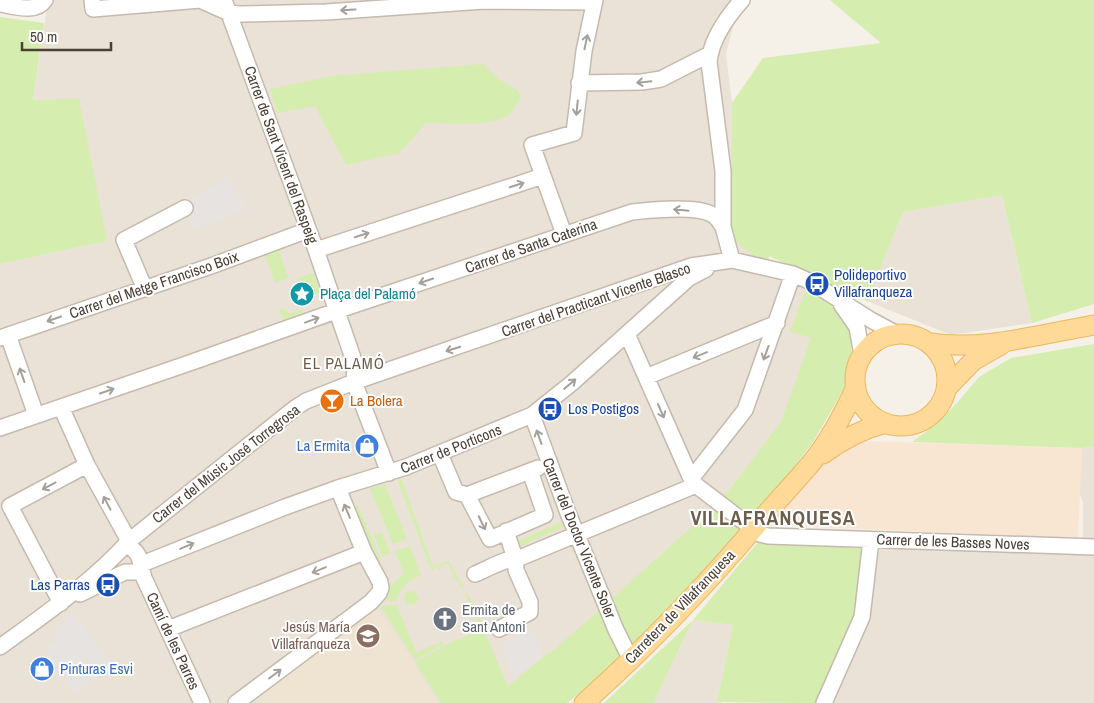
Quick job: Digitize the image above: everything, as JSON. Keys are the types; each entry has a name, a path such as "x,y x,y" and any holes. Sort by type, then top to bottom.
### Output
{"main road":[{"path":"930,344 957,346 1008,342 1094,325"},
{"path":"946,389 947,372 936,349 914,336 898,334 877,340 862,355 856,370 858,396 869,412 886,423 905,426 924,420 938,407 946,389 973,361 1008,342"},
{"name":"Carretera de Villafranquesa","path":"584,703 631,660 685,605 812,462 838,423 856,387"},
{"name":"Carretera de Villafranquesa","path":"812,462 849,436 886,423"}],"street":[{"path":"0,4 34,9 43,4 45,0"},
{"path":"93,4 200,0 314,12 484,1 595,1 579,83 574,133 532,145 564,234"},
{"path":"725,262 723,170 709,75 710,54 719,34 738,2"},
{"name":"Carrer de Sant Vicent del Raspeig","path":"226,4 316,250 355,367 354,382 389,473"},
{"path":"579,83 642,82 661,79 710,54"},
{"path":"689,65 709,75"},
{"path":"316,250 543,176"},
{"path":"723,194 705,212 714,216 723,227"},
{"path":"145,289 124,240 185,208"},
{"name":"Carrer de Santa Caterina","path":"0,428 336,311 632,212 670,209 705,212"},
{"name":"Carrer del Metge Francisco Boix","path":"4,337 212,266 308,230"},
{"name":"Carrer del Practicant Vicente Blasco","path":"326,393 691,266 725,262 793,274 811,282 898,334"},
{"name":"Carrer de Porticons","path":"137,572 228,528 338,488 389,473 440,454 532,415 572,383 689,278 725,262"},
{"path":"475,574 577,534 694,482 746,410 793,274"},
{"path":"660,278 670,296"},
{"name":"Carrer del Practicant Vicente Blasco","path":"837,299 857,327 862,355"},
{"path":"646,377 777,323"},
{"path":"627,334 694,482 753,530"},
{"path":"4,337 36,415"},
{"name":"Carrer del Músic José Torregrosa","path":"0,647 63,602 123,547 295,408 306,401 326,393"},
{"path":"61,407 123,547 116,562 137,572 139,557 133,548 123,547"},
{"name":"Carrer del Doctor Vicente Soler","path":"532,415 577,534 616,630 631,660"},
{"path":"440,454 456,492 467,495 549,464"},
{"path":"63,602 10,506 87,465"},
{"path":"467,495 490,539 545,515 530,471"},
{"path":"236,703 371,602 379,593 381,588 380,582 364,552 338,488"},
{"name":"Carrer de les Basses Noves","path":"753,530 768,536 1094,547"},
{"path":"499,629 530,612 530,602 516,570 515,558 506,531"},
{"path":"824,703 862,617 872,540"},
{"path":"168,630 364,552"},
{"name":"Carrer del Músic José Torregrosa","path":"63,602 137,572"},
{"name":"Camí de les Parres","path":"137,572 168,630 202,703"}],"shaded area":[{"path":"48,0 740,0 726,54 732,103 767,267 820,278 833,396 559,703 0,703 0,264 107,241 33,100"},
{"path":"231,175 235,196 241,194 245,210 195,230 183,205"},
{"path":"1002,195 1032,323 951,335 867,301 903,212"},
{"path":"863,441 1082,448 1078,538 768,525 825,460"},
{"path":"1094,446 1094,703 816,703 862,617 871,540 1083,538 1083,502 1079,493 1082,448"},
{"name":"Jesús María Villafranqueza","path":"377,609 414,663 438,703 256,703 267,692"},
{"path":"73,612 114,668 75,693 44,649 56,640 56,628 65,622 67,615"},
{"path":"693,620 733,625 717,702 723,703 653,703"},
{"path":"532,631 544,656 514,679 499,644"}],"green space":[{"path":"830,0 1094,0 1094,304 1032,323 1002,195 903,212 867,301 769,256 767,267 732,238 732,103 763,58 881,43"},
{"path":"0,17 44,23 33,100 79,99 107,241 0,264"},
{"path":"483,64 499,79 518,91 521,98 510,114 481,123 426,123 400,153 346,165 315,106 277,113 270,89 331,76"},
{"path":"278,248 288,278 275,283 264,253"},
{"path":"313,273 321,293 314,295 310,286 296,279"},
{"path":"807,287 837,306 850,330 852,355 845,386 830,413 812,443 769,501 692,585 607,670 567,703 441,703 415,662 483,628 508,687 544,656 554,650 711,510 717,500 728,492 781,422 811,338 790,331"},
{"path":"282,308 290,314 303,309 304,315 284,322 279,309"},
{"path":"1094,344 1094,446 1082,448 912,442 935,425 979,377 1011,358"},
{"path":"401,478 433,566 449,561 464,588 462,589 452,576 454,575 448,563 440,566 439,570 438,567 431,570 397,479"},
{"path":"385,484 407,539 393,544 370,489"},
{"path":"358,505 381,560 378,561 355,507"},
{"path":"561,522 563,527 520,546 518,541"},
{"path":"382,532 390,553 383,557 374,535"},
{"path":"759,541 868,548 859,614 832,664 815,703 717,702 733,625 693,620"},
{"path":"410,546 421,575 406,585 396,601 388,601 389,588 404,573 395,551"},
{"path":"411,591 416,593 418,598 416,603 411,605 406,603 404,598 406,593"},
{"path":"467,593 482,622 479,624 465,594"},
{"path":"397,605 416,653 442,641 444,644 415,660 380,606"},
{"path":"693,620 653,703 604,703"}],"place":[{"name":"Polideportivo Villafranqueza","path":"817,284"},
{"name":"Plaça del Palamó","path":"302,294"},
{"name":"La Bolera","path":"332,401"},
{"name":"Los Postigos","path":"550,409"},
{"name":"La Ermita","path":"367,446"},
{"name":"Las Parras","path":"108,585"},
{"name":"Ermita de Sant Antoni","path":"445,619"},
{"name":"Jesús María Villafranqueza","path":"368,636"},
{"name":"Pinturas Esvi","path":"42,669"}],"district":[{"name":"EL PALAMÓ","path":"344,363"},
{"name":"VILLAFRANQUESA","path":"773,518"}]}
